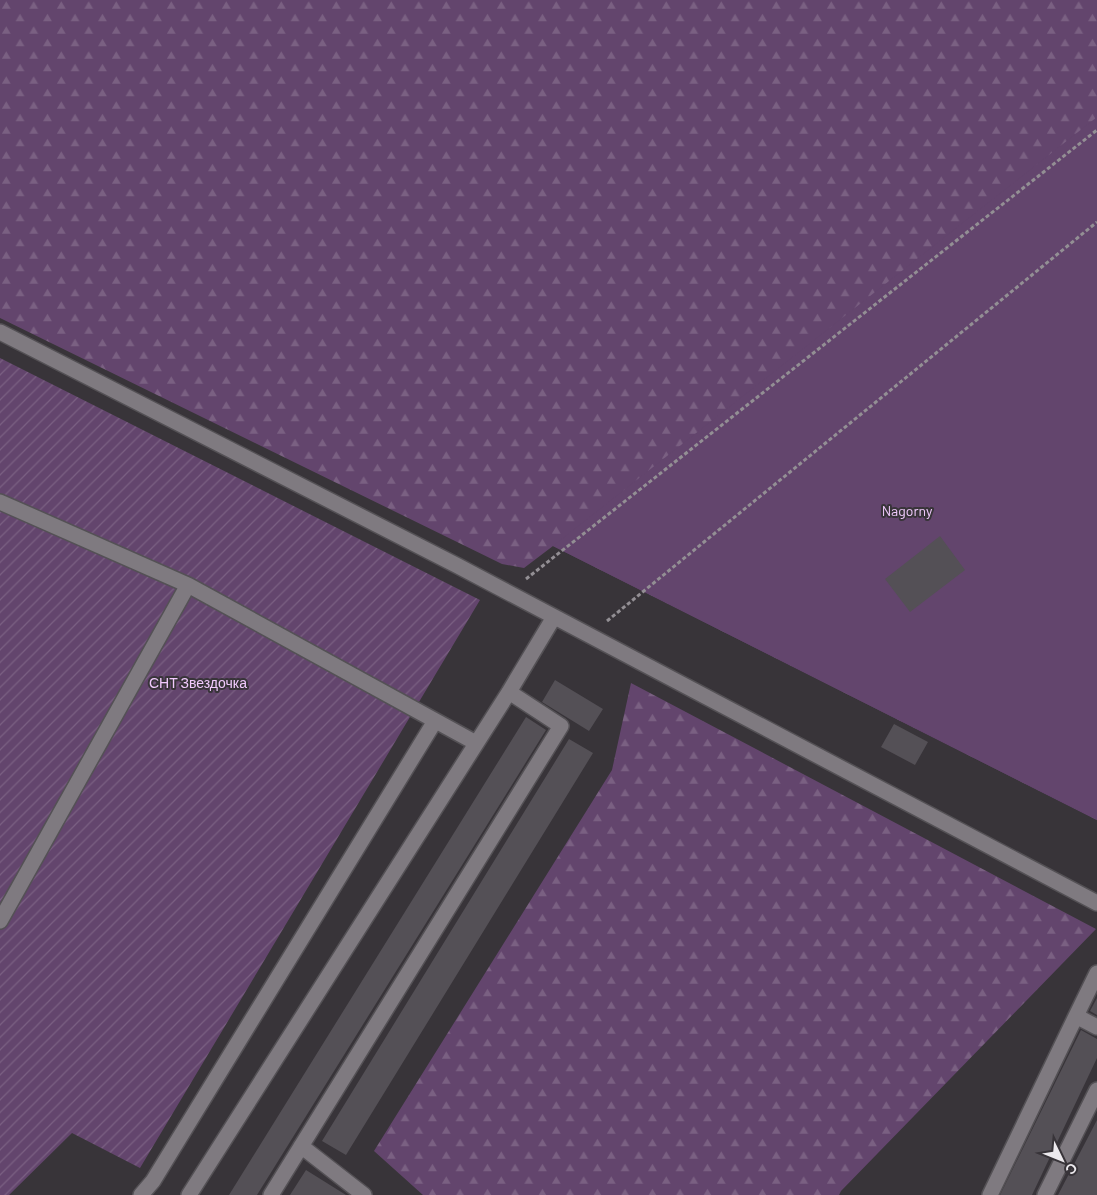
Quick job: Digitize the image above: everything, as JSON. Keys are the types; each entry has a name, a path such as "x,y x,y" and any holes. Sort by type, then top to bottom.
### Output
{"lane":[{"path":"0,332 554,617 1097,903"},
{"path":"0,502 188,585 476,743"},
{"path":"0,921 188,585"},
{"path":"189,1195 554,617"},
{"path":"271,1195 561,726 508,692"},
{"path":"140,1195 153,1181 436,721"},
{"path":"990,1195 1097,973"},
{"path":"1076,1016 1097,1027"},
{"path":"1045,1195 1097,1090"},
{"path":"301,1146 365,1195"}],"path":[{"path":"525,585 526,579 1097,130"},
{"path":"589,636 1097,222"}],"green space":[{"path":"0,0 1097,0 1097,820 553,546 524,568 502,564 0,318"},
{"name":"Nagorny","path":"1097,117 1097,820 553,546"},
{"name":"СНТ Звездочка","path":"0,358 480,600 140,1168 72,1133 9,1195 0,1195"},
{"path":"631,683 1096,929 839,1195 423,1195 374,1151 612,770"}],"building":[{"path":"940,536 965,570 910,612 885,579"},
{"path":"555,680 603,709 589,731 542,702"},
{"path":"526,717 546,730 257,1195 229,1195"},
{"path":"894,724 928,742 915,765 881,747"},
{"path":"569,739 593,753 346,1155 322,1141"},
{"path":"1097,998 1097,1015 1090,1011"},
{"path":"1081,1030 1097,1039 1097,1058 1032,1195 1000,1195"},
{"path":"1097,1120 1097,1195 1058,1195"},
{"path":"306,1170 346,1195 290,1195"}]}
